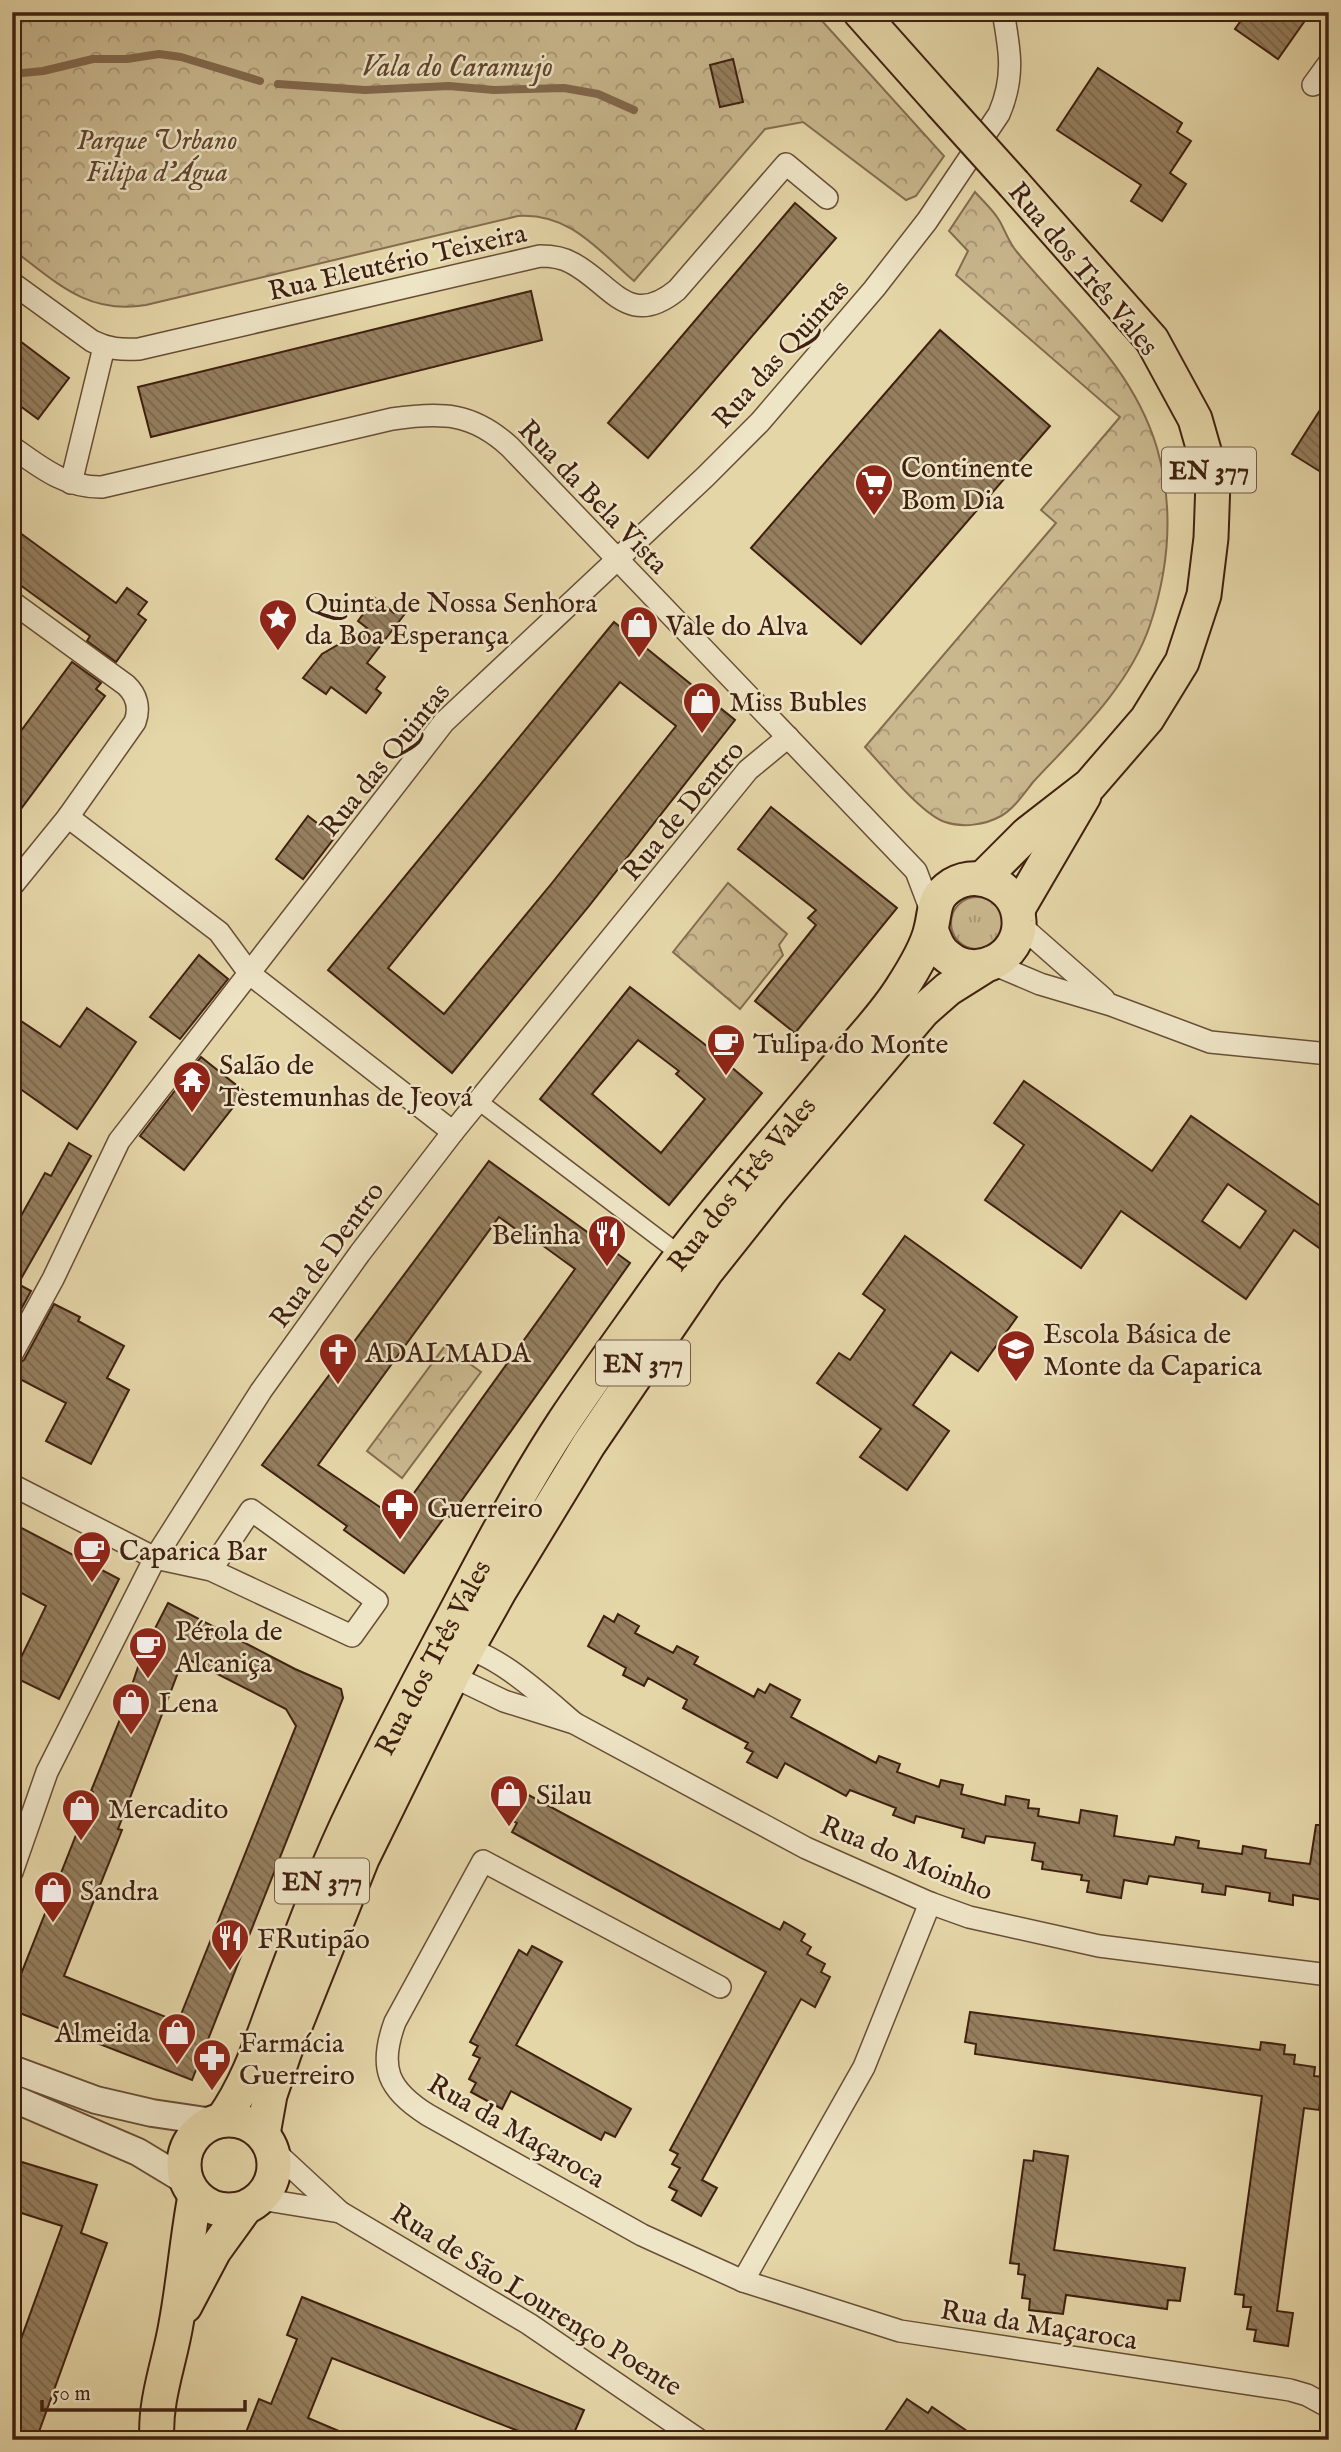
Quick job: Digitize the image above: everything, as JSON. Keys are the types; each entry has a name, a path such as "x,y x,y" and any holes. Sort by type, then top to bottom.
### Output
{"main road":[{"name":"Rua dos Três Vales","path":"253,2203 271,2184 275,2166 267,2141 273,2084 334,1925 452,1657 496,1536 565,1421 681,1255 901,990 932,921 939,898 951,886 974,879 1090,785 1147,719 1182,662 1204,595 1211,538 1213,482 1195,419 1152,340 860,12"},
{"name":"Rua dos Três Vales","path":"191,2189 184,2163 188,2146 198,2132 217,2121 247,2079 316,1895 347,1825 452,1657 589,1444 706,1272 772,1189 923,1011 948,989 1007,954 1016,941 1019,917 1090,785"},
{"path":"974,879 998,884 1010,895 1019,917"},
{"path":"932,921 937,946 949,959 965,966 988,965"},
{"path":"217,2121 236,2119 249,2123 267,2141"},
{"path":"191,2189 210,2207 227,2211 253,2203"},
{"name":"EN 377","path":"157,2440 161,2390 176,2324 191,2189"},
{"name":"EN 377","path":"176,2324 214,2251 253,2203"}],"street":[{"name":"Rua das Quintas","path":"12,1354 53,1279 119,1141 444,722 760,422 874,289 934,211 999,114 1004,101 1011,66 1003,12"},
{"path":"1313,85 1329,63"},
{"name":"Rua Eleutério Teixeira","path":"104,347 139,349 540,256 554,256 575,264 614,297 631,304 647,305 664,301 677,290 786,164 827,198"},
{"path":"12,283 104,347 71,482"},
{"name":"Rua da Bela Vista","path":"12,447 54,477 102,488 392,419 426,414 473,421 496,435 916,871 932,921"},
{"path":"12,602 126,685 136,699 138,715 68,817 13,884"},
{"name":"Rua de Dentro","path":"12,1872 47,1772 155,1558 269,1381 360,1254 453,1132 748,770 788,737"},
{"path":"68,817 223,935 250,974 453,1132"},
{"path":"916,871 974,879"},
{"path":"1019,917 1111,1005"},
{"path":"988,965 1111,1005 1210,1042 1329,1054"},
{"path":"478,1101 681,1255"},
{"path":"12,1485 155,1558 211,1570 352,1636 377,1601 251,1510 211,1570"},
{"name":"Rua do Moinho","path":"452,1657 518,1675 574,1723"},
{"name":"Rua do Moinho","path":"452,1657 504,1701 574,1723 806,1848 968,1917 1099,1946 1329,1975"},
{"name":"Rua da Maçaroca","path":"720,1987 482,1861 395,2022 387,2043 386,2063 392,2083 408,2103 642,2235 743,2281 900,2331 1290,2390 1307,2395 1329,2407"},
{"path":"743,2281 864,2067 930,1903"},
{"path":"12,2069 96,2100 152,2113 217,2121"},
{"path":"12,2098 138,2152 191,2189"},
{"name":"Rua de São Lourenço Poente","path":"267,2141 340,2212 529,2324 698,2439"},
{"name":"Rua de São Lourenço Poente","path":"253,2203 340,2212"}],"green space":[{"name":"Parque Urbano Filipa d'Água","path":"12,12 814,12 944,156 916,196 906,200 803,122 765,129 634,281 582,235 568,227 553,220 518,216 146,305 106,305 73,293 12,249"},
{"path":"975,192 997,216 1014,248 1098,343 1132,391 1157,448 1166,493 1167,537 1162,582 1150,625 1129,669 1084,728 1010,809 988,822 966,825 945,822 925,810 865,747 1056,523 1041,510 1120,417 956,275 968,251 949,231"},
{"path":"728,883 787,934 779,945 783,955 740,1009 673,952"},
{"path":"977,897 987,899 995,905 1001,913 1001,933 995,941 987,947 977,949 967,947 959,941 953,933 951,923 953,913 959,905 967,899"},
{"path":"445,1346 481,1372 402,1478 367,1451"}],"building":[{"path":"1247,12 1311,12 1278,59 1235,29"},
{"path":"733,59 743,102 720,107 710,65"},
{"path":"1098,68 1182,123 1177,132 1191,141 1170,173 1186,184 1162,221 1131,201 1141,185 1057,130"},
{"path":"795,203 836,238 648,458 608,423"},
{"path":"531,291 542,340 151,437 138,387"},
{"name":"Continente Bom Dia","path":"940,330 1050,426 861,644 751,548"},
{"path":"12,335 69,378 38,419 12,400"},
{"path":"1329,396 1329,477 1292,454"},
{"path":"12,527 116,603 127,588 147,602 138,614 146,620 116,662 87,641 90,636 12,579"},
{"path":"375,598 394,613 414,602 367,663 385,677 376,689 381,693 366,713 331,687 326,694 303,678 322,654 367,628 358,621"},
{"path":"614,622 735,720 589,906 452,1073 328,970","holes":["620,682 676,726 444,1014 388,968"]},
{"path":"72,662 101,683 96,689 105,696 12,821 12,743"},
{"path":"771,807 897,908 795,1033 755,1001 816,925 808,918 816,910 738,849"},
{"path":"308,816 335,837 303,879 276,859"},
{"path":"199,955 228,979 180,1039 150,1017"},
{"path":"630,987 762,1093 669,1205 540,1099","holes":["638,1040 679,1071 676,1074 705,1099 661,1153 592,1094"]},
{"path":"87,1008 136,1042 77,1129 12,1083 12,1015 60,1047"},
{"name":"Salão de Testemunhas de Jeová","path":"201,1057 245,1092 184,1170 140,1136"},
{"path":"1024,1081 1152,1171 1191,1116 1329,1212 1329,1255 1294,1230 1246,1299 1121,1211 1081,1268 985,1200 1024,1145 994,1123","holes":["1228,1184 1266,1211 1240,1248 1202,1221"]},
{"path":"69,1143 91,1156 18,1284 31,1291 12,1326 12,1232 45,1173 51,1176"},
{"path":"489,1161 630,1263 450,1517 446,1515 404,1573 344,1530 347,1526 262,1465","holes":["499,1217 529,1239 531,1237 575,1269 396,1518 318,1465"]},
{"path":"905,1236 1017,1317 978,1371 951,1352 913,1405 949,1431 907,1490 860,1457 881,1429 817,1383 839,1353 850,1360 885,1310 863,1294"},
{"path":"54,1304 80,1317 78,1321 124,1346 107,1378 129,1390 91,1464 46,1441 66,1403 12,1375 12,1367 24,1360"},
{"path":"12,1523 119,1579 59,1699 12,1676 46,1606 12,1588"},
{"path":"168,1603 295,1669 341,1689 343,1698 192,2080 12,2010 12,1997 93,1792 91,1791 123,1712 143,1652","holes":["184,1657 286,1709 296,1726 178,2022 64,1976 122,1830 118,1829"]},
{"path":"618,1614 639,1626 635,1633 673,1653 677,1646 698,1657 694,1664 754,1697 758,1689 765,1693 770,1684 800,1700 791,1717 876,1763 879,1756 900,1764 897,1772 939,1787 941,1780 963,1785 961,1794 1005,1805 1006,1796 1029,1800 1028,1808 1039,1809 1038,1816 1079,1823 1081,1810 1117,1816 1114,1836 1174,1845 1176,1837 1199,1841 1198,1848 1242,1854 1243,1846 1266,1850 1265,1858 1310,1864 1316,1825 1329,1825 1329,1901 1293,1895 1293,1905 1269,1901 1270,1893 1226,1886 1225,1895 1202,1892 1203,1884 1149,1876 1147,1884 1124,1880 1121,1898 1087,1892 1089,1881 1081,1880 1082,1875 1042,1869 1043,1862 1032,1860 1035,1843 986,1836 984,1843 962,1837 964,1829 916,1816 914,1823 893,1815 896,1808 850,1790 846,1796 785,1763 777,1778 747,1762 753,1752 745,1748 748,1743 683,1708 687,1700 648,1678 644,1686 623,1675 626,1668 588,1646 604,1616 614,1622"},
{"path":"521,1791 780,1930 784,1922 805,1934 801,1941 811,1947 807,1954 825,1964 821,1972 830,1977 815,2007 801,1999 702,2180 717,2188 701,2216 672,2200 677,2191 669,2187 680,2168 672,2164 678,2154 670,2150 766,1972 512,1832 517,1823 507,1818"},
{"path":"532,1946 562,1962 516,2045 631,2109 615,2137 605,2132 601,2140 511,2091 502,2109 471,2092 476,2083 469,2079 480,2058 473,2055 478,2046 470,2042 519,1950 527,1955"},
{"path":"970,2012 1260,2050 1261,2042 1285,2045 1284,2054 1295,2055 1294,2064 1315,2067 1314,2076 1324,2077 1319,2110 1304,2108 1277,2311 1293,2313 1288,2346 1254,2341 1256,2330 1247,2329 1251,2307 1243,2307 1244,2295 1235,2294 1262,2096 975,2054 976,2044 965,2042"},
{"path":"1034,2151 1068,2156 1054,2250 1185,2268 1180,2301 1168,2300 1167,2309 1066,2295 1063,2314 1029,2310 1030,2299 1022,2298 1025,2275 1018,2274 1019,2264 1010,2263 1024,2160 1033,2161"},
{"path":"12,2159 97,2185 81,2233 107,2243 36,2440 12,2440 12,2364 62,2226 12,2210"},
{"path":"302,2297 584,2410 571,2440 523,2440 526,2434 332,2358 308,2418 360,2440 243,2440 259,2399 271,2404 297,2339 287,2335"},
{"path":"907,2399 928,2413 932,2407 980,2440 879,2440"}],"waterway":[{"name":"Vala do Caramujo","path":"12,74 43,71 93,59 127,59 159,54 181,57 260,81"},
{"name":"Vala do Caramujo","path":"278,84 365,90 449,86 494,90 564,88 598,94 634,110"}],"place":[{"name":"Continente Bom Dia","path":"874,517"},
{"name":"Quinta de Nossa Senhora da Boa Esperança","path":"278,652"},
{"name":"Vale do Alva","path":"639,659"},
{"name":"Miss Bubles","path":"702,735"},
{"name":"Tulipa do Monte","path":"726,1077"},
{"name":"Salão de Testemunhas de Jeová","path":"192,1114"},
{"name":"Belinha","path":"607,1268"},
{"name":"Escola Básica de Monte da Caparica","path":"1016,1383"},
{"name":"ADALMADA","path":"338,1386"},
{"name":"Guerreiro","path":"400,1541"},
{"name":"Caparica Bar","path":"92,1584"},
{"name":"Pérola de Alcaniça","path":"148,1680"},
{"name":"Lena","path":"131,1736"},
{"name":"Silau","path":"509,1828"},
{"name":"Mercadito","path":"81,1842"},
{"name":"Sandra","path":"53,1924"},
{"name":"FRutipão","path":"230,1972"},
{"name":"Almeida","path":"177,2066"},
{"name":"Farmácia Guerreiro","path":"212,2092"}]}
